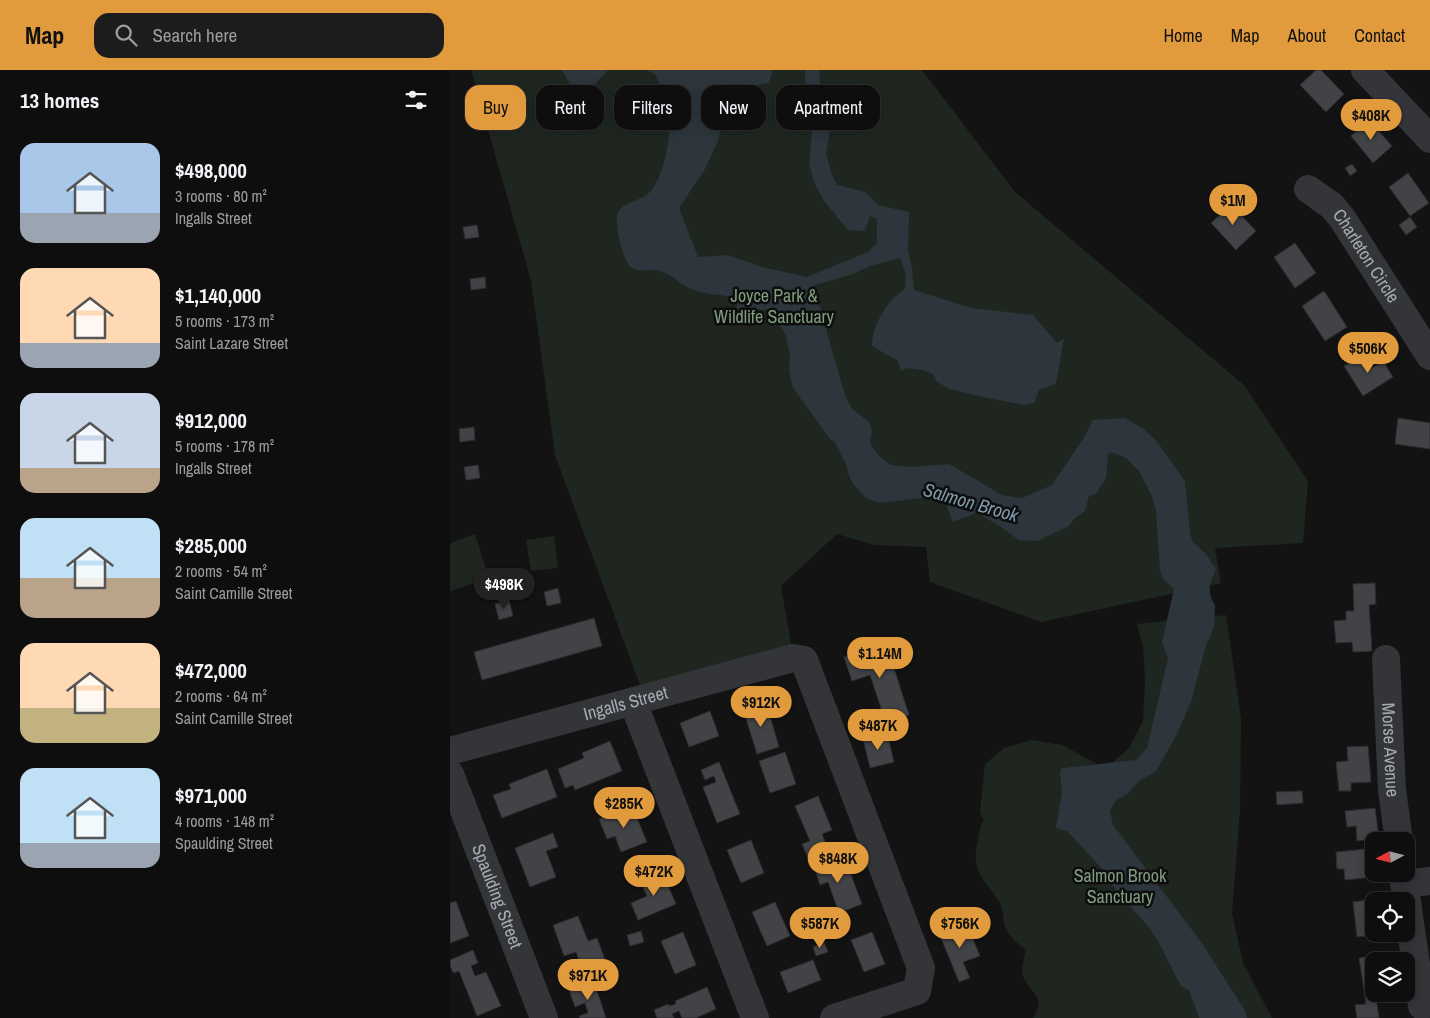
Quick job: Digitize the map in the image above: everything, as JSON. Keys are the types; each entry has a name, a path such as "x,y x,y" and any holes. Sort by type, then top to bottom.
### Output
{"street":[{"path":"1365,70 1430,139"},
{"name":"Charleton Circle","path":"1308,189 1332,206 1342,218 1430,356"},
{"name":"Ingalls Street","path":"450,751 793,658 804,660 921,968 917,991 834,1018"},
{"name":"Morse Avenue","path":"1386,659 1392,790 1397,832"},
{"path":"633,702 755,1018"},
{"name":"Spaulding Street","path":"450,774 544,1018"},
{"path":"1412,882 1422,1006"}],"green space":[{"name":"Joyce Park & Wildlife Sanctuary","path":"471,70 922,70 1015,192 1244,385 1308,481 1303,543 1215,548 1221,583 1041,622 930,582 926,547 874,545 837,534 781,586 792,649 640,685 555,455 531,280 488,130 526,130 526,85 475,85"},
{"path":"475,534 489,578 450,591 450,543"},
{"path":"554,536 558,568 531,571 526,540"},
{"name":"Salmon Brook Sanctuary","path":"1226,615 1241,719 1240,811 1232,913 1243,963 1272,1018 1033,1018 1037,1010 1038,999 1023,976 1022,969 1025,949 1007,931 1001,905 977,868 976,851 979,832 984,821 980,812 985,764 1004,748 1031,740 1062,745 1097,764 1062,768 1103,771 1129,748 1143,721 1145,681 1143,647 1137,624"}],"water":[{"path":"562,70 608,70 594,85 571,85"},
{"name":"Salmon Brook","path":"646,70 773,70 769,83 756,85 701,85 701,130 720,130 718,141 705,169 679,208 698,257 728,255 762,267 807,277 868,252 877,243 877,219 870,216 865,231 848,230 824,201 814,182 809,164 812,130 830,130 826,154 837,185 865,192 878,205 909,212 908,249 914,290 971,308 1033,315 1057,343 1064,338 1056,384 1039,390 1034,403 1023,405 979,396 950,389 937,382 933,374 922,370 906,368 901,371 898,361 872,346 875,330 882,314 892,300 905,289 906,275 900,258 873,265 850,275 812,286 810,289 826,319 827,333 845,395 852,409 868,421 872,430 870,443 879,456 891,465 911,467 949,464 1002,495 1022,498 1052,485 1083,439 1093,420 1125,418 1156,440 1185,481 1190,534 1193,542 1205,553 1216,569 1210,587 1212,600 1215,605 1214,627 1206,645 1191,702 1176,736 1156,771 1139,781 1127,794 1116,800 1110,811 1113,825 1201,942 1244,1009 1247,1018 1199,1018 1189,990 1181,986 1158,941 1148,926 1117,892 1104,871 1085,850 1067,831 1056,828 1062,792 1060,772 1062,768 1136,760 1147,748 1168,658 1162,642 1174,589 1163,579 1160,570 1156,511 1152,496 1139,471 1126,458 1111,452 1108,454 1106,478 1096,494 1089,496 1085,511 1073,520 1069,526 1037,541 1019,540 997,524 976,513 953,522 946,504 931,497 880,503 866,498 853,484 847,466 835,442 830,439 793,388 789,370 790,357 786,336 772,310 739,311 737,300 734,297 694,290 665,273 656,270 637,270 631,267 625,257 617,225 620,209 646,196 654,186 663,167 669,130 691,130 691,85 660,85 655,74"},
{"path":"805,70 819,70 820,85 806,85"}],"building":[{"path":"1316,70 1321,70 1344,94 1326,112 1300,85"},
{"path":"1369,120 1392,146 1373,163 1351,136"},
{"path":"1352,164 1357,171 1350,176 1345,168"},
{"path":"1408,173 1429,203 1410,216 1389,187"},
{"path":"1226,199 1256,231 1236,250 1211,223 1223,212 1218,206"},
{"path":"1410,217 1417,227 1406,235 1399,225"},
{"path":"477,225 479,237 465,239 463,227"},
{"path":"1295,243 1316,273 1295,288 1274,257"},
{"path":"485,277 486,288 471,290 470,279"},
{"path":"1324,291 1347,327 1325,341 1302,306"},
{"path":"1363,354 1372,368 1383,361 1393,377 1363,396 1344,366"},
{"path":"1398,418 1430,423 1430,449 1395,444"},
{"path":"474,427 475,440 460,442 459,429"},
{"path":"478,465 480,478 466,480 464,467"},
{"path":"1375,583 1376,604 1369,605 1372,651 1353,652 1352,642 1336,643 1334,621 1346,620 1346,611 1354,611 1353,584"},
{"path":"558,588 561,603 547,606 544,592"},
{"path":"509,600 513,616 499,620 495,604"},
{"path":"594,618 602,646 482,680 474,652"},
{"path":"886,643 909,715 886,723 870,675 852,681 844,657"},
{"path":"766,702 779,747 757,754 743,709"},
{"path":"710,711 719,736 689,747 680,723"},
{"path":"887,733 894,762 870,768 863,739"},
{"path":"610,741 622,771 575,790 573,785 565,788 558,769 584,758 582,753"},
{"path":"1368,746 1371,782 1351,783 1351,791 1339,791 1336,762 1348,761 1347,747"},
{"path":"785,752 796,784 770,793 759,761"},
{"path":"719,762 740,814 717,823 703,787 716,782 714,776 705,780 701,770"},
{"path":"547,769 557,797 502,818 493,795 511,789 509,784"},
{"path":"1302,791 1303,803 1277,805 1276,792"},
{"path":"818,796 832,830 822,834 828,849 808,858 802,844 810,841 795,806"},
{"path":"632,806 647,842 621,852 615,836 607,839 599,819"},
{"path":"1375,808 1378,832 1365,832 1365,840 1357,841 1356,826 1347,827 1345,811"},
{"path":"553,833 558,847 546,851 556,877 530,887 515,848"},
{"path":"751,840 764,873 741,883 727,850"},
{"path":"1365,849 1365,878 1345,880 1344,869 1337,869 1336,852"},
{"path":"836,856 843,875 850,872 862,904 839,913 828,882 820,885 813,864"},
{"path":"662,872 676,904 638,920 631,903 647,896 640,881"},
{"path":"1365,900 1365,936 1357,937 1353,902"},
{"path":"456,901 469,936 450,943 450,903"},
{"path":"775,902 790,936 767,946 752,912"},
{"path":"578,916 588,941 597,938 606,962 582,970 576,952 564,956 553,925"},
{"path":"966,922 980,956 963,962 970,978 959,982 939,933"},
{"path":"641,931 644,942 630,946 627,935"},
{"path":"683,932 696,965 675,974 661,941"},
{"path":"872,932 885,964 864,972 851,940"},
{"path":"824,942 828,952 816,956 813,947"},
{"path":"473,950 478,963 471,966 475,976 486,972 501,1006 477,1016 459,971 453,973 450,965 450,960"},
{"path":"1365,957 1365,997 1359,958"},
{"path":"813,960 821,980 788,993 780,972"},
{"path":"594,982 606,1018 580,1018 579,1016 588,1013 585,1003 575,1007 569,990"},
{"path":"707,987 716,1009 696,1018 682,1018 679,1011 672,1014 674,1018 657,1018 654,1010 668,1004 669,1006 676,1004 675,1001"},
{"path":"1366,1002 1377,1002 1379,1018 1357,1018 1355,1005 1366,1004"}]}
